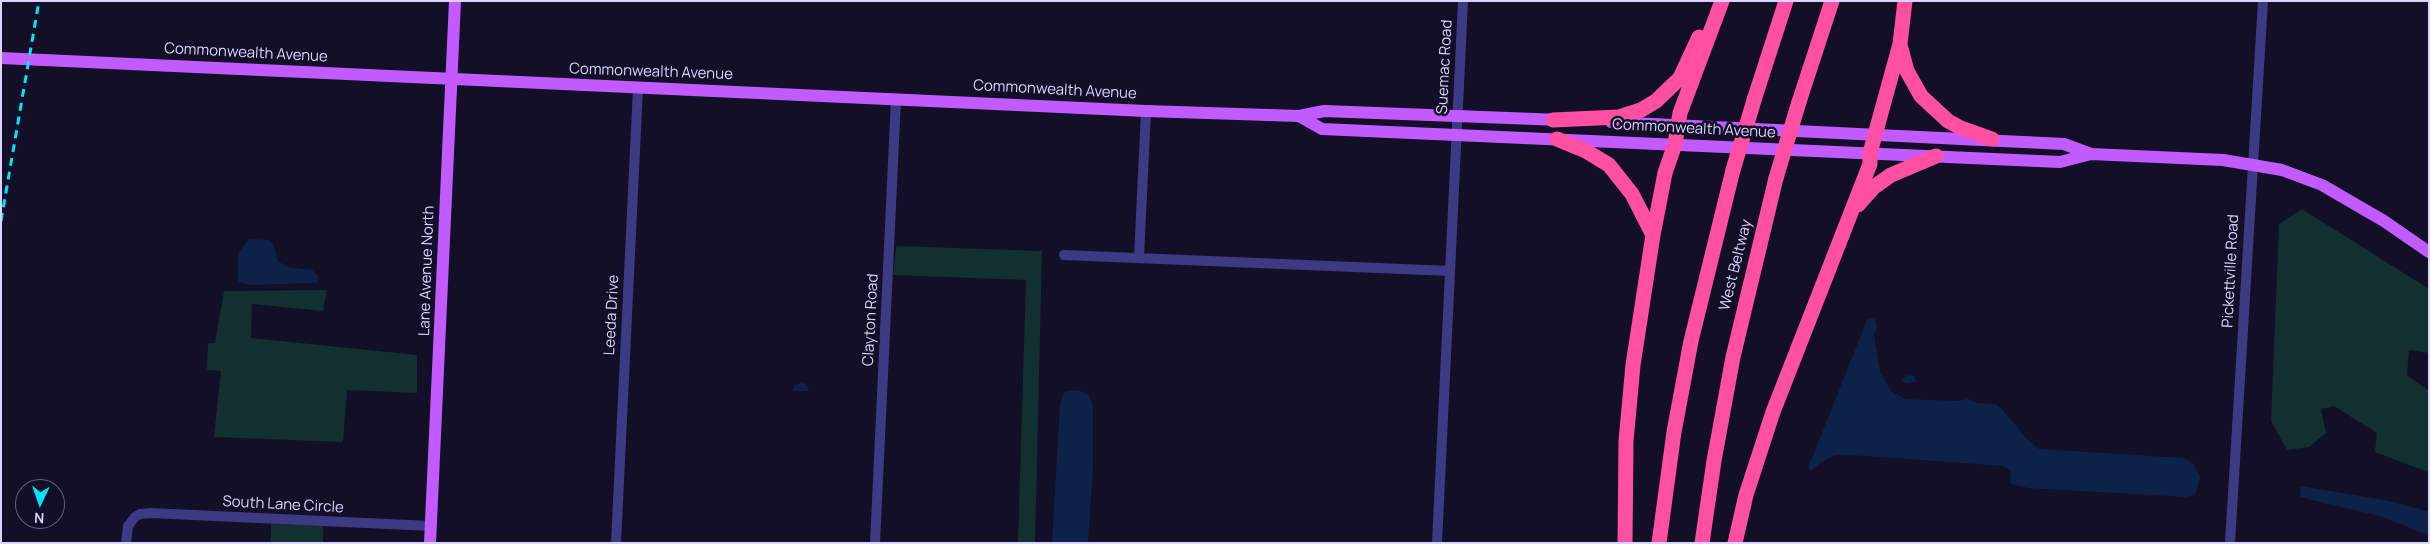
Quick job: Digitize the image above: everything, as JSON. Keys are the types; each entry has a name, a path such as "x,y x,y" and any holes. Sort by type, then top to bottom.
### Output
{"highway":[{"path":"1553,120 1619,117 1641,110 1656,102 1680,78 1715,1"},
{"path":"1625,543 1624,481 1633,365 1653,235 1665,173 1675,144 1678,124 1686,96 1722,1"},
{"name":"West Beltway","path":"1659,543 1674,432 1691,341 1733,170 1786,1"},
{"name":"West Beltway","path":"1702,543 1714,461 1733,357 1776,178 1832,1"},
{"path":"1734,543 1746,495 1773,412 1870,164 1870,153 1900,44 1905,1"},
{"path":"1900,44 1907,71 1920,96 1948,121 1960,128 1992,139"},
{"path":"1557,139 1586,151 1609,165 1632,194 1653,235"},
{"path":"1851,214 1874,186 1907,167 1936,156"}],"main road":[{"name":"Lane Avenue North","path":"430,543 456,1"},
{"name":"Commonwealth Avenue","path":"1,58 1146,111 1298,116 1324,111 1678,124 2064,144 2091,154"},
{"name":"Commonwealth Avenue","path":"1298,116 1322,129 2060,162 2091,154 2185,157 2253,164 2282,170 2322,185 2384,221 2429,252"}],"street":[{"name":"Suemac Road","path":"1437,543 1463,1"},
{"name":"Pickettville Road","path":"2230,543 2263,1"},
{"name":"Leeda Drive","path":"616,543 638,88"},
{"name":"Clayton Road","path":"876,543 896,99"},
{"path":"1139,257 1146,111"},
{"path":"1064,255 1450,271"},
{"name":"South Lane Circle","path":"126,543 128,526 135,517 140,514 150,513 431,526"}],"green space":[{"path":"2302,209 2429,289 2429,353 2409,350 2407,375 2429,391 2428,472 2375,452 2377,433 2334,406 2321,409 2326,433 2309,447 2287,450 2271,421 2279,224"},
{"path":"896,246 1042,251 1035,543 1018,543 1026,280 893,275"},
{"path":"327,290 323,311 252,304 251,338 417,355 417,393 347,390 343,442 214,437 221,371 207,370 208,343 215,343 224,291"},
{"path":"271,524 323,526 323,543 271,543"}],"water":[{"path":"249,239 269,240 273,243 278,261 287,267 312,270 319,277 316,283 247,285 238,281 238,253"},
{"path":"1875,317 1877,328 1874,334 1880,372 1891,391 1905,399 1956,401 1968,399 1976,403 1995,404 2002,409 2029,441 2039,449 2184,458 2194,464 2200,477 2195,495 2186,497 2028,488 2011,484 2010,470 2003,466 1867,456 1835,455 1821,462 1811,471 1808,468 1867,320"},
{"path":"1907,375 1914,376 1916,382 1905,383 1902,380"},
{"path":"803,382 809,388 808,391 793,391 794,386"},
{"path":"1076,390 1088,393 1093,406 1093,467 1088,543 1052,543 1060,403 1064,392"},
{"path":"2301,486 2389,501 2429,512 2429,536 2383,517 2300,497"}],"railway":[{"path":"1,221 39,1"}]}
